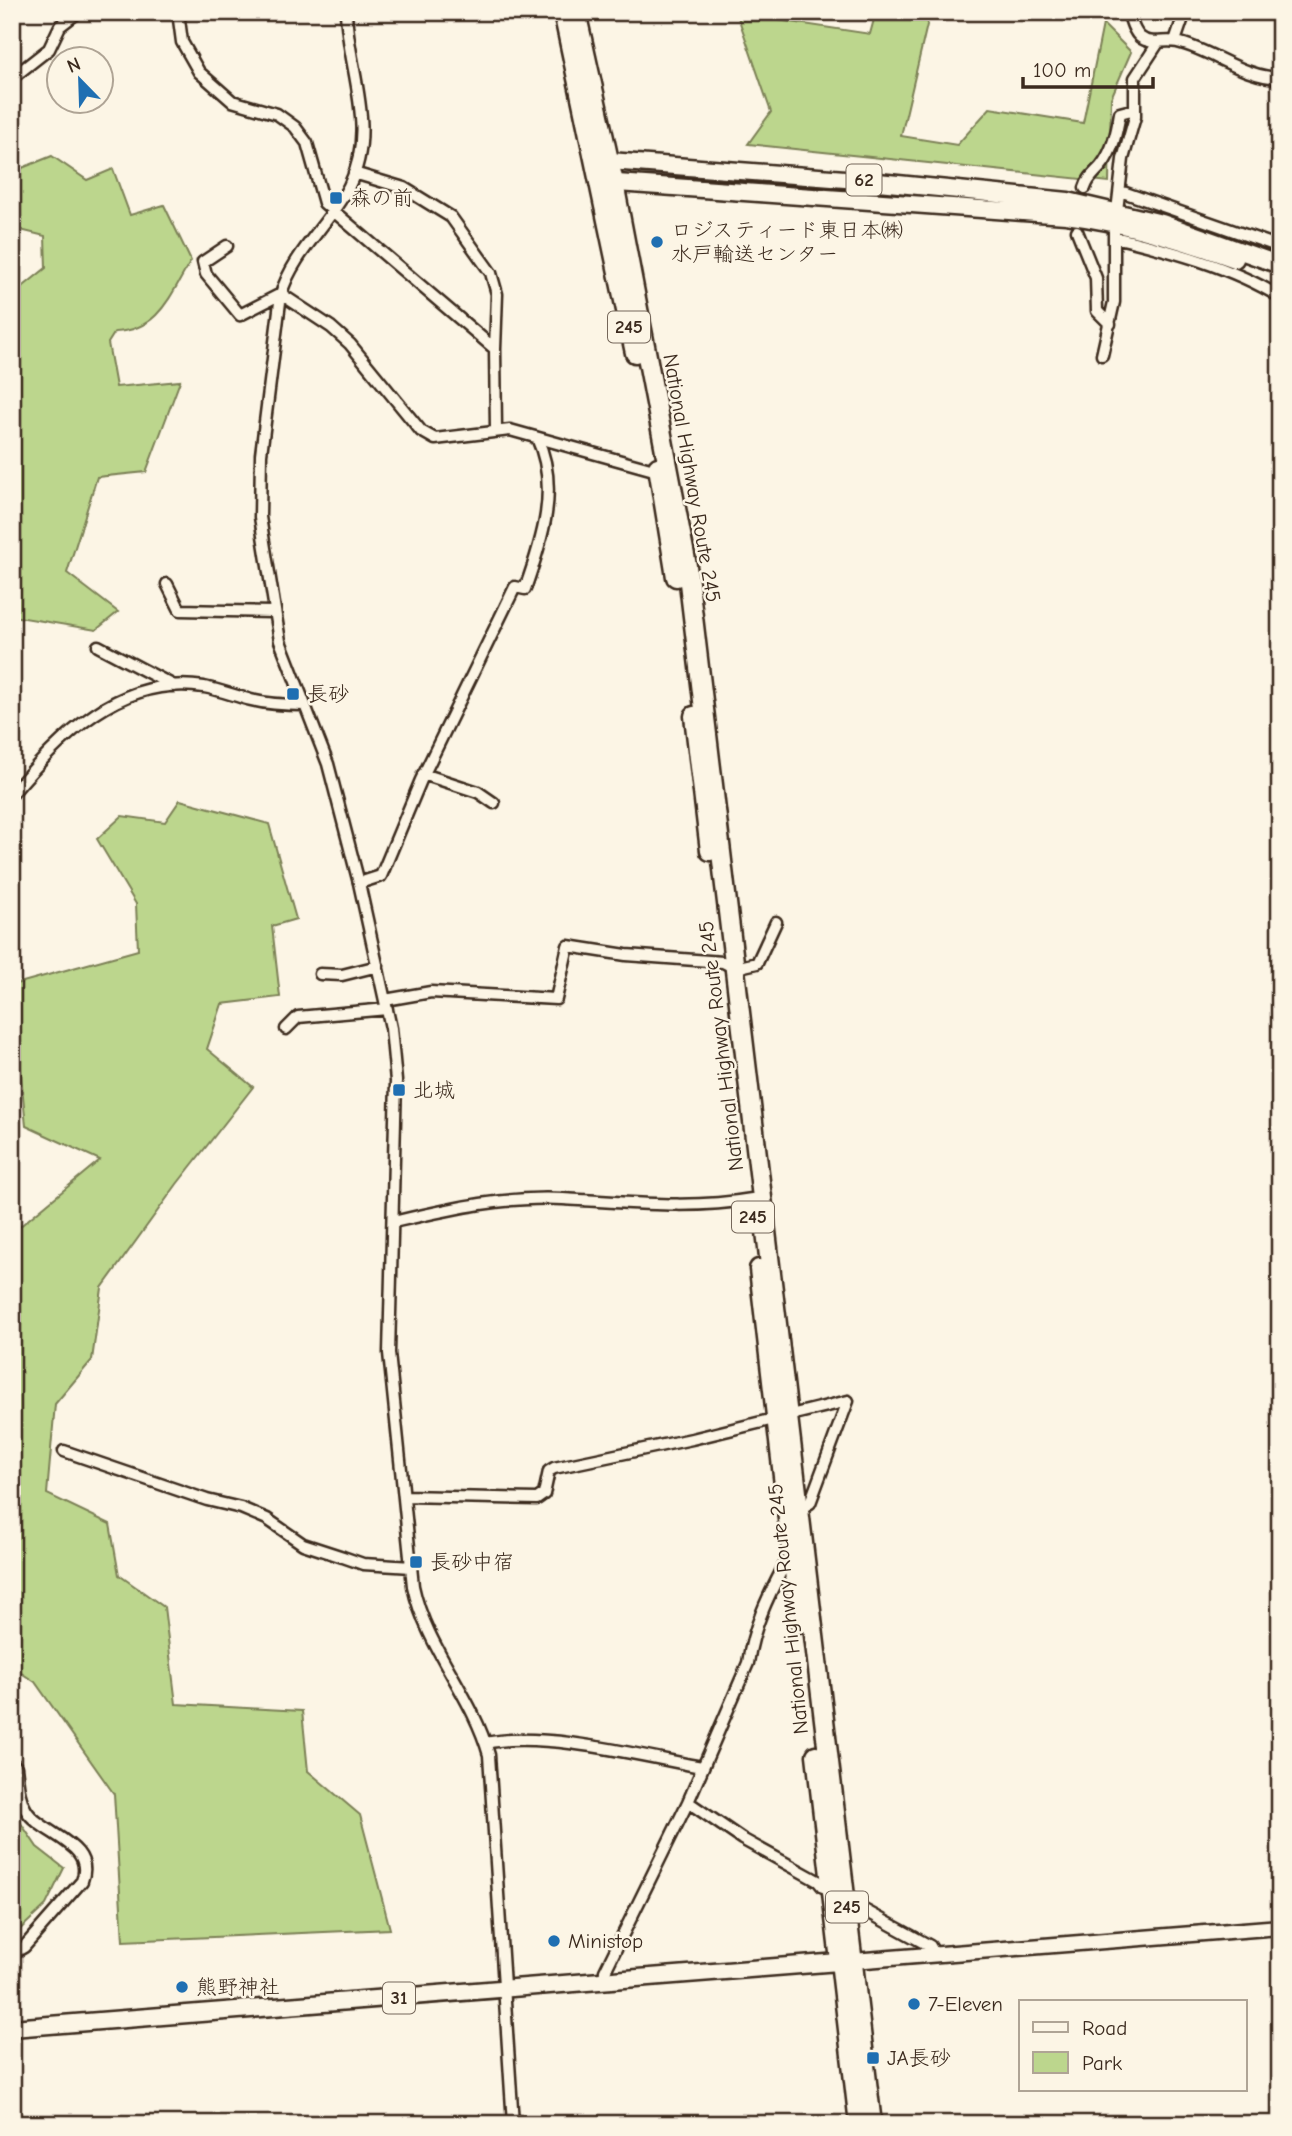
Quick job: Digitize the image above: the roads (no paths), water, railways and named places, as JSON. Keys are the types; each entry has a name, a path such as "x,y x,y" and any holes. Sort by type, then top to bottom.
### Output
{"highway":[{"name":"National Highway Route 245","path":"563,12 602,160"},
{"name":"National Highway Route 245","path":"576,12 606,182 665,471 679,597 729,965 783,1418 792,1563 846,1961 872,2124"},
{"name":"National Highway Route 245","path":"729,965 751,1199 783,1418 800,1509 846,1961 859,2124"}],"main road":[{"name":"62","path":"602,160 1018,195 1204,247 1280,277"},
{"name":"62","path":"606,182 1017,211 1115,223 1208,237 1280,265"},
{"name":"31","path":"12,2028 846,1961"}],"street":[{"path":"12,78 49,50 60,26 78,12"},
{"path":"178,12 182,41 199,72 232,102 276,114 303,136 312,155 322,198 332,210 495,349"},
{"path":"346,12 361,94 354,173 292,270 281,294 260,491 260,517 273,611 285,659 328,764 359,883 386,1005 396,1081 389,1353 412,1567 422,1621 469,1705 485,1743 493,1789 513,2124"},
{"path":"1128,12 1140,38 1158,43 1175,41 1245,70 1280,78"},
{"path":"1175,41 1185,12"},
{"path":"1102,355 1114,302 1115,223 1135,108 1135,78 1158,43"},
{"path":"1085,188 1090,176 1102,165 1116,136 1120,113 1135,108"},
{"path":"354,173 404,188 451,217 491,273 497,294 496,429"},
{"path":"1120,191 1280,247"},
{"path":"1115,223 1187,258 1259,284 1280,297"},
{"path":"1077,231 1096,278 1097,312 1110,324"},
{"path":"227,246 203,262 206,274 240,315 281,294"},
{"path":"281,294 331,327 351,344 421,431 435,439 458,438 496,429 665,471"},
{"path":"359,883 380,876 424,774 515,587 525,589 544,527 549,489 537,438"},
{"path":"167,584 180,610 273,611"},
{"path":"98,646 175,687"},
{"path":"12,794 65,735 93,713 132,696 175,687 204,687 254,701 304,705"},
{"path":"424,774 478,792 494,803"},
{"path":"286,1030 298,1017 386,1005 431,992 556,999 568,946 626,955 729,965 757,963 776,922"},
{"path":"320,974 342,975 378,966"},
{"path":"393,1222 479,1202 564,1199 654,1205 751,1199"},
{"path":"404,1496 537,1499 544,1494 549,1471 554,1468 783,1418 848,1401 810,1503 800,1509"},
{"path":"64,1451 207,1500 241,1508 267,1519 303,1544 343,1558 363,1563 412,1567"},
{"path":"604,1982 605,1971 688,1802 748,1663 751,1641 764,1605 784,1566 792,1563"},
{"path":"485,1743 530,1741 601,1748 702,1767"},
{"path":"12,1762 16,1767 27,1812 82,1855 86,1869 74,1890 24,1947 12,1954"},
{"path":"688,1802 742,1839 818,1881 823,1887"},
{"path":"855,1905 930,1946 935,1955"},
{"path":"846,1961 1280,1927"}],"place":[{"name":"森の前","path":"336,198"},
{"name":"ロジスティード東日本㈱ 水戸輸送センター","path":"657,242"},
{"name":"長砂","path":"293,694"},
{"name":"北城","path":"399,1090"},
{"name":"長砂中宿","path":"416,1562"},
{"name":"Ministop","path":"554,1941"},
{"name":"熊野神社","path":"182,1987"},
{"name":"7-Eleven","path":"914,2004"},
{"name":"JA長砂","path":"873,2058"}]}
